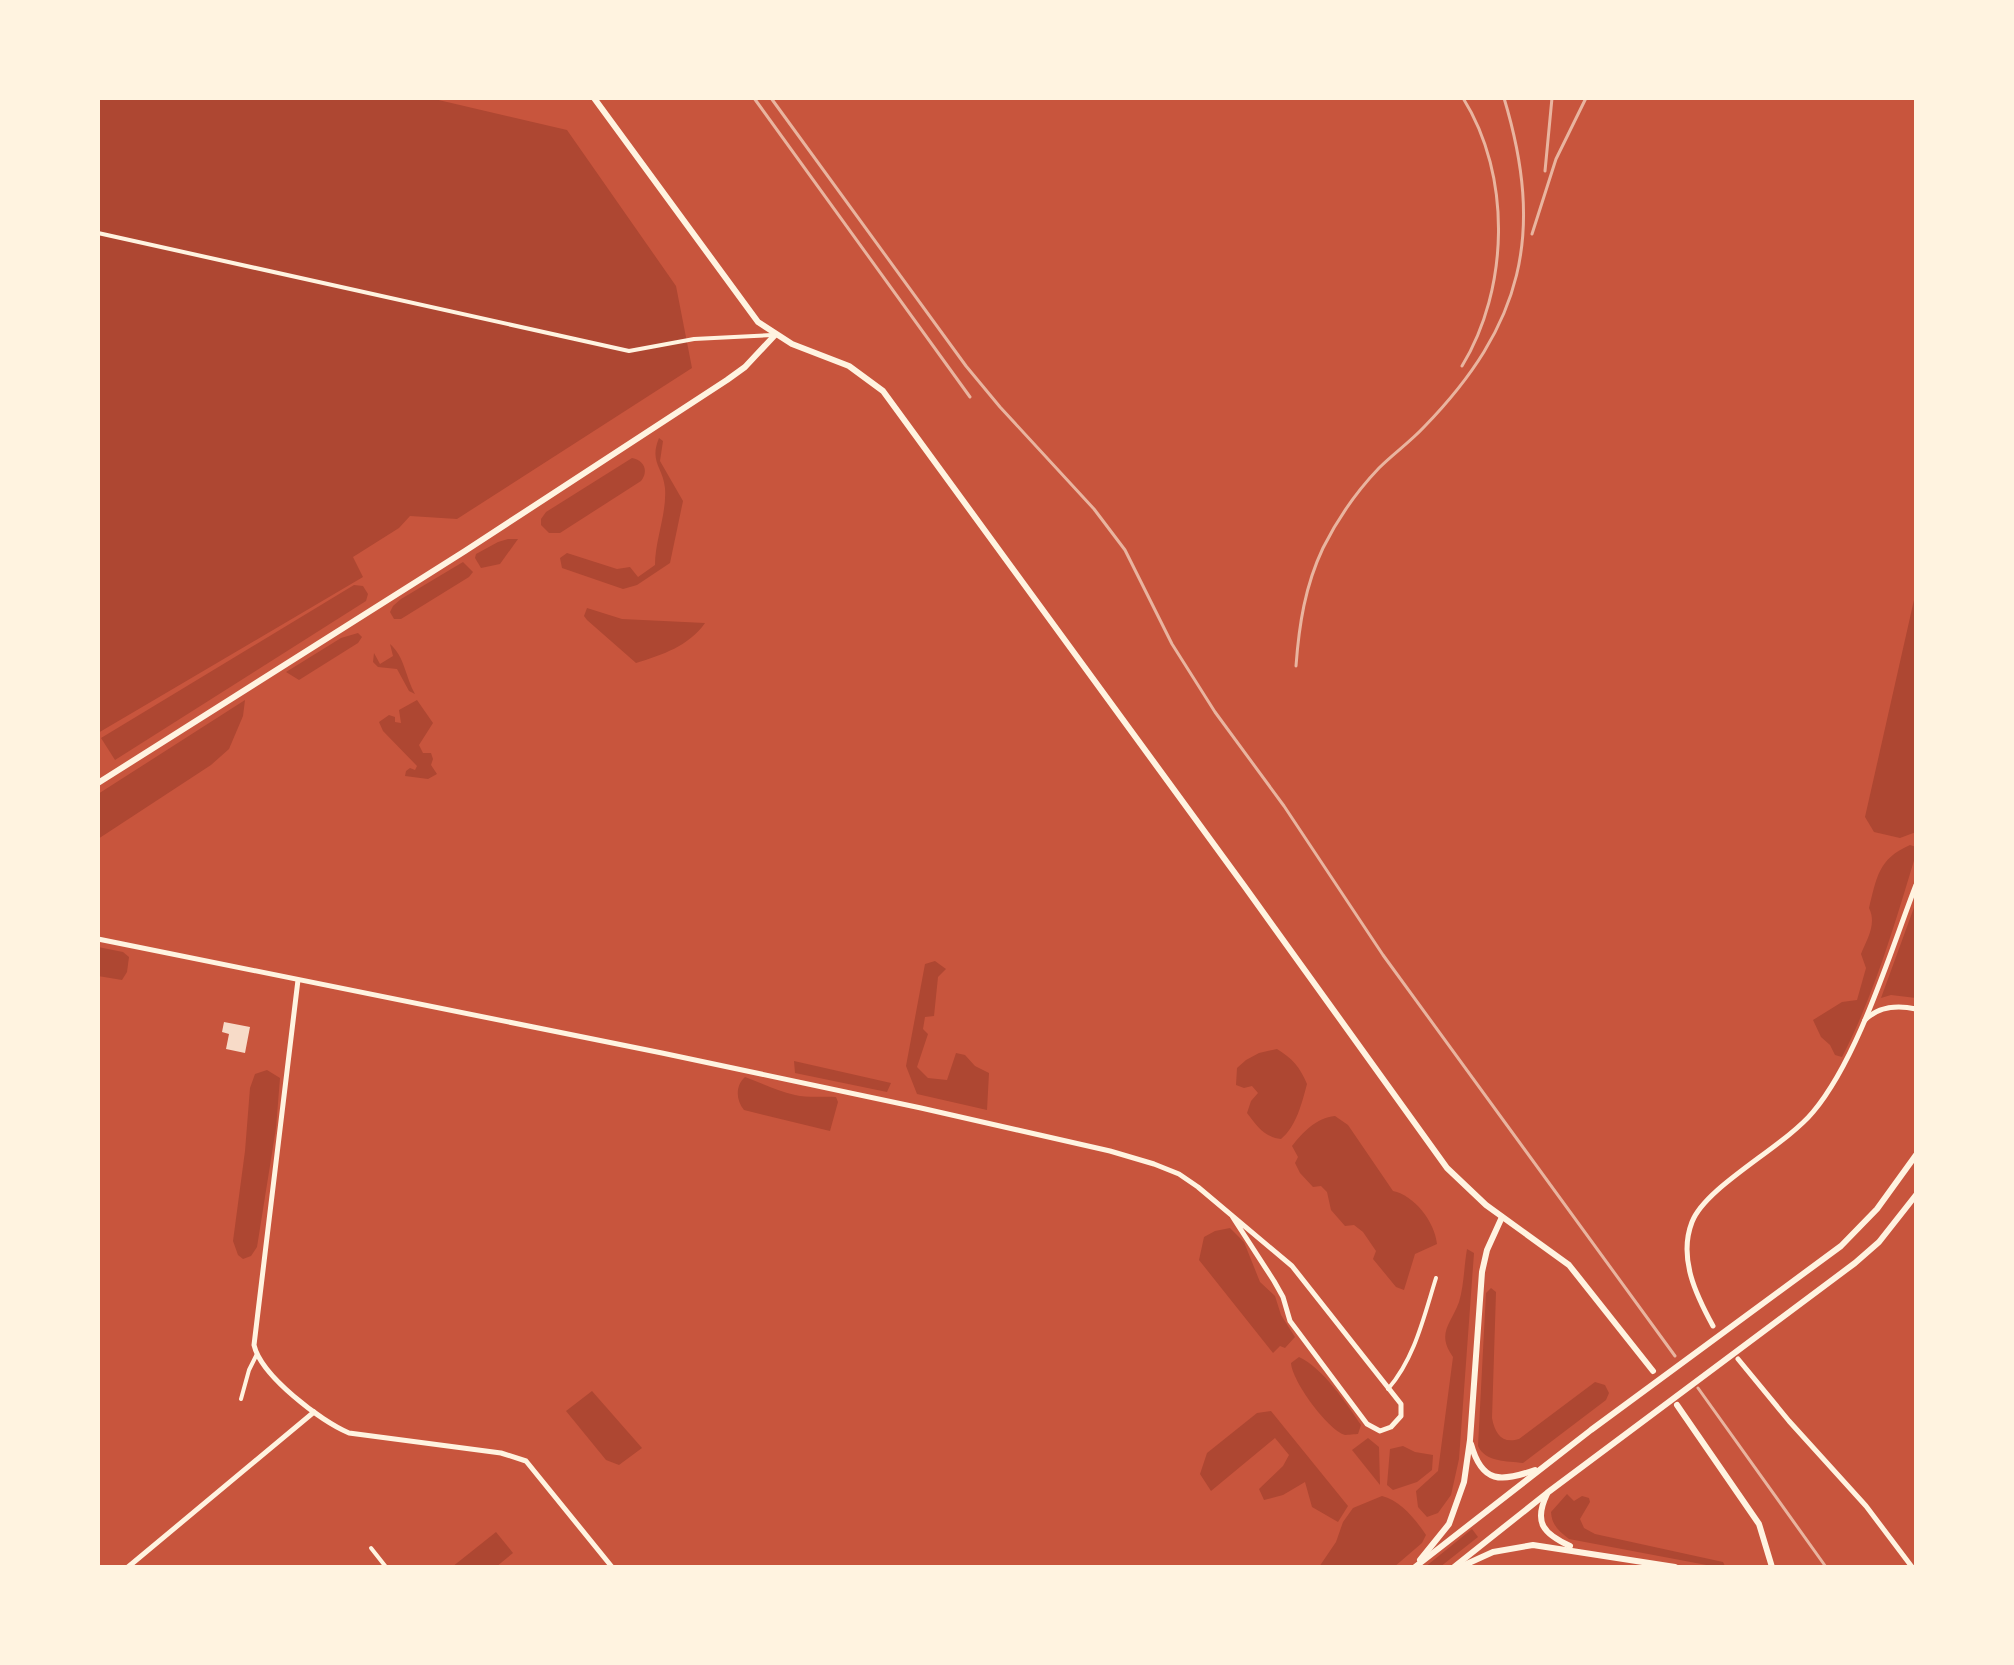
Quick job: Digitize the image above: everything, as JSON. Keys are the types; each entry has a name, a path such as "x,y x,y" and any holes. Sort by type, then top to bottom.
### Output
{"main road":[{"path":"594,98 746,307 775,335 849,366 883,391 1447,1168 1502,1217 1569,1265 1653,1371"},
{"path":"98,783 465,551 727,380 745,367 775,335"},
{"path":"1415,1567 1541,1467 1841,1246 1877,1209 1916,1155"},
{"path":"1454,1567 1547,1493 1855,1263 1879,1242 1916,1195"},
{"path":"1415,1567 1449,1524 1464,1482 1482,1272 1487,1250 1502,1217"},
{"path":"1677,1405 1759,1524 1772,1567"},
{"path":"1470,1440 1479,1466 1498,1479 1511,1478 1541,1467"},
{"path":"1547,1493 1540,1512 1545,1530 1552,1538 1577,1550"},
{"path":"1460,1567 1512,1547 1533,1545 1675,1567"}],"street":[{"path":"98,233 629,351 730,335 775,335"},
{"path":"1713,1326 1691,1280 1687,1242 1693,1219 1699,1208 1720,1189 1790,1136 1828,1093 1872,999 1916,885"},
{"path":"98,939 694,1059 1110,1151 1179,1174 1198,1187 1292,1266 1401,1404 1401,1416 1391,1427 1380,1431 1367,1424 1290,1321 1283,1297 1232,1216"},
{"path":"241,1399 257,1354 256,1329 298,980"},
{"path":"1861,1024 1882,1008 1901,1006 1916,1009"},
{"path":"1388,1389 1399,1376 1413,1348 1436,1278"},
{"path":"257,1354 278,1380 314,1412 349,1433 501,1453 526,1461 612,1567"},
{"path":"1738,1359 1866,1506 1912,1567"},
{"path":"128,1567 314,1412"},
{"path":"371,1548 386,1567"}],"shaded area":[{"path":"98,98 430,98 567,130 676,286 692,368 457,519 410,516 399,528 353,557 363,577 98,733"},
{"path":"659,438 663,441 660,461 683,501 670,563 637,585 623,589 562,568 560,558 567,553 617,569 630,567 638,577 655,565 665,497 664,481 655,453"},
{"path":"632,458 644,466 641,481 560,533 549,533 541,525 546,512"},
{"path":"508,539 518,539 500,564 481,568 476,554"},
{"path":"463,562 473,572 469,577 401,619 394,619 390,612 401,599"},
{"path":"354,585 363,586 368,594 366,601 115,760 101,738"},
{"path":"1916,591 1916,832 1900,838 1874,832 1865,817"},
{"path":"587,608 622,619 705,623 683,644 636,663 587,620 584,616"},
{"path":"358,633 362,637 358,643 299,680 286,672 341,638"},
{"path":"390,644 402,661 415,694 409,691 397,669 378,667 373,662 374,653 380,664 393,656"},
{"path":"245,700 243,716 229,749 211,765 98,839 98,794"},
{"path":"417,700 433,723 419,745 423,753 431,753 431,765 437,774 428,779 405,776 406,771 410,768 415,770 417,766 383,731 379,722 389,715 395,717 395,722 401,723 399,710"},
{"path":"1910,845 1916,847 1916,854 1884,957 1842,1057 1835,1055 1813,1020 1842,1002 1857,1000 1866,968 1861,954 1872,926 1869,908 1877,878 1891,856"},
{"path":"1916,902 1916,998 1891,995 1881,998"},
{"path":"98,947 123,952 129,957 127,972 122,980 98,976"},
{"path":"935,961 946,969 938,977 934,1016 925,1017 923,1029 928,1034 917,1067 928,1078 947,1080 956,1053 965,1055 975,1066 989,1073 987,1110 917,1094 906,1066 925,964"},
{"path":"1277,1049 1295,1064 1307,1084 1301,1107 1281,1139 1265,1133 1247,1113 1258,1093 1252,1086 1244,1088 1236,1085 1237,1068 1246,1060"},
{"path":"794,1061 891,1083 887,1092 795,1073"},
{"path":"267,1070 280,1078 276,1128 257,1247 251,1256 243,1259 238,1255 233,1241 250,1088 255,1074"},
{"path":"745,1077 795,1095 836,1097 838,1102 830,1131 744,1110 738,1093"},
{"path":"1335,1116 1348,1125 1393,1191 1416,1204 1432,1227 1437,1244 1415,1254 1404,1290 1396,1287 1373,1259 1376,1251 1363,1232 1354,1225 1345,1226 1331,1210 1327,1192 1321,1186 1313,1187 1295,1163 1298,1157 1292,1146 1296,1141 1316,1123"},
{"path":"1230,1228 1244,1242 1260,1282 1275,1296 1281,1315 1295,1337 1285,1348 1280,1346 1273,1353 1199,1260 1204,1237"},
{"path":"1467,1249 1474,1253 1459,1459 1451,1495 1438,1513 1427,1517 1418,1507 1416,1491 1438,1471 1453,1357 1445,1335 1461,1296"},
{"path":"1491,1288 1496,1292 1492,1418 1500,1436 1508,1440 1519,1439 1595,1382 1605,1385 1609,1393 1606,1400 1523,1463 1491,1458 1478,1446 1486,1293"},
{"path":"1299,1357 1325,1377 1341,1397 1361,1425 1358,1434 1345,1435 1338,1431 1312,1404 1293,1371 1291,1363"},
{"path":"592,1391 642,1448 619,1465 606,1460 566,1411"},
{"path":"1271,1411 1348,1506 1338,1522 1312,1507 1305,1482 1283,1495 1264,1500 1259,1489 1283,1466 1289,1455 1275,1438 1211,1491 1200,1474 1207,1453 1257,1413"},
{"path":"1368,1438 1379,1447 1380,1485 1352,1450"},
{"path":"1403,1446 1433,1455 1432,1470 1417,1482 1393,1490 1387,1485 1390,1449"},
{"path":"1567,1494 1574,1501 1582,1496 1589,1498 1590,1502 1580,1519 1584,1528 1595,1534 1723,1562 1725,1566 1569,1539 1554,1525 1551,1512"},
{"path":"1382,1496 1401,1506 1412,1517 1426,1535 1422,1543 1394,1567 1319,1567 1353,1508"},
{"path":"1472,1529 1478,1537 1440,1567 1425,1567"},
{"path":"496,1532 513,1553 496,1567 452,1567"}],"building":[{"path":"224,1022 250,1027 245,1053 226,1049 229,1034 222,1032"}],"railway":[{"path":"754,98 970,397"},
{"path":"771,98 966,366 1094,509 1125,550 1172,644 1215,712 1284,806 1383,955 1675,1356"},
{"path":"1462,366 1478,336 1489,303 1496,268 1498,232 1497,197 1490,162 1479,129 1463,98"},
{"path":"1296,666 1307,591 1323,548 1335,527 1371,477 1419,432 1458,389 1484,352 1504,314 1516,275 1523,235 1523,192 1504,98"},
{"path":"1545,171 1552,98"},
{"path":"1532,234 1556,159 1586,98"},
{"path":"1698,1388 1826,1567"}]}
